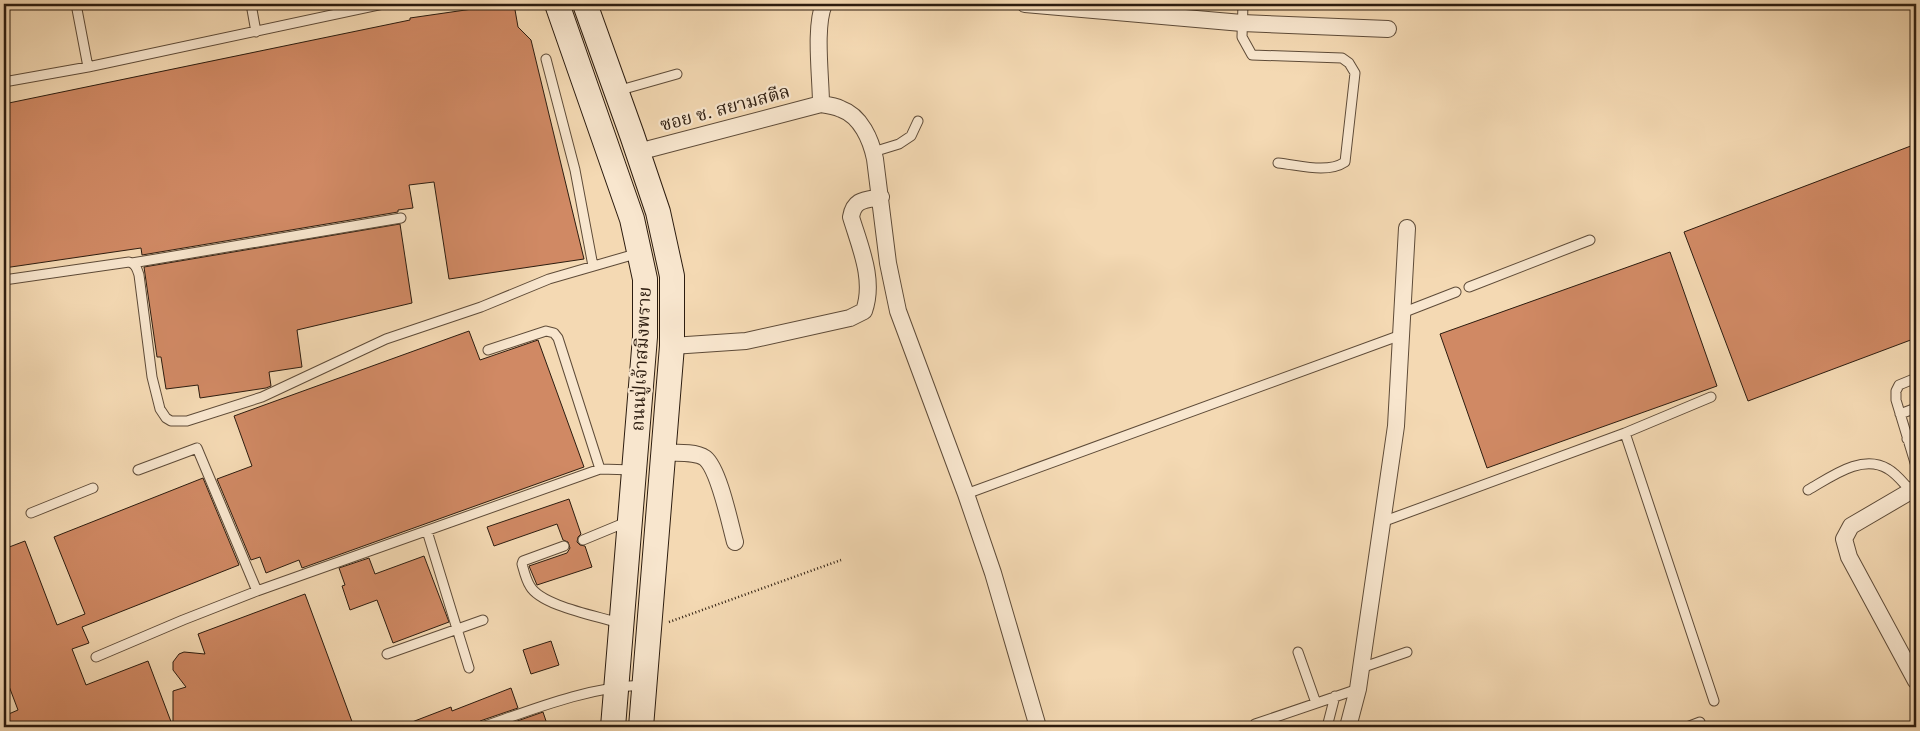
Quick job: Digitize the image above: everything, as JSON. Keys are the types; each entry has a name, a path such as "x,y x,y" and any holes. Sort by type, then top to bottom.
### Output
{"main road":[{"name":"ถนนปู่เจ้าสมิงพราย","path":"557,4 626,203 645,279 645,337 614,727"},
{"name":"ถนนปู่เจ้าสมิงพราย","path":"585,4 658,212 672,276 672,346 641,727"}],"street":[{"path":"824,4 820,37 821,104 843,109 860,124 872,143 881,197 888,264 898,311 966,494 993,573 1038,727"},
{"path":"1025,4 1180,11 1242,23 1388,29"},
{"name":"ซอย ช. สยามสตีล","path":"638,152 821,104"},
{"path":"672,346 746,341 850,318 864,311 868,298 868,275 851,217 852,208 859,201 881,197"},
{"path":"1348,727 1358,689 1396,426 1407,228"},
{"path":"663,453 692,454 704,458 711,466 720,488 735,542"},
{"path":"1914,489 1851,526 1844,539 1849,557 1916,682"}],"lane":[{"path":"76,4 88,67"},
{"path":"251,4 256,32"},
{"path":"4,82 88,67 384,4"},
{"path":"1243,4 1242,37 1252,54 1342,58 1349,63 1355,73 1345,162 1338,167 1327,168 1278,163"},
{"path":"546,59 575,170 593,266"},
{"path":"617,92 677,74"},
{"path":"873,152 899,144 911,136 918,122"},
{"path":"4,280 132,263 401,218"},
{"path":"1469,287 1590,240"},
{"path":"132,263 136,267 138,275 152,377 160,409 166,418 175,422 187,422 262,397 386,338 481,307 549,280 639,252"},
{"path":"1402,313 1456,292"},
{"path":"488,350 546,331 554,333 558,338 573,381 600,469"},
{"path":"966,494 1401,335"},
{"path":"1916,378 1899,385 1896,391 1900,414 1916,466"},
{"path":"1382,522 1625,433 1711,397"},
{"path":"1900,414 1916,408"},
{"path":"1625,433 1714,701"},
{"path":"1907,439 1916,435"},
{"path":"138,470 197,448 257,591"},
{"path":"1808,490 1853,466 1876,464 1889,469 1914,489"},
{"path":"96,657 257,591 600,469 634,470"},
{"path":"32,513 93,488"},
{"path":"583,540 630,520"},
{"path":"426,532 470,668"},
{"path":"564,546 523,561 522,564 530,587 540,596 562,606 622,623"},
{"path":"387,654 483,620"},
{"path":"1298,652 1316,703"},
{"path":"1361,668 1407,652"},
{"path":"482,727 544,706 617,686 644,684"},
{"path":"1255,724 1358,689"},
{"path":"1327,727 1335,696"},
{"path":"1687,727 1700,722"}],"path":[{"path":"649,629 841,560"}],"building":[{"path":"514,4 518,27 531,40 584,259 449,279 434,182 409,185 413,208 398,210 398,212 142,255 141,248 4,268 4,104 410,20 410,18"},
{"path":"1916,144 1916,338 1748,401 1684,232"},
{"path":"400,224 412,303 297,330 302,367 269,372 271,386 266,388 200,398 198,385 166,389 161,357 157,357 144,267"},
{"path":"1670,252 1717,386 1487,468 1440,334"},
{"path":"469,331 480,360 538,340 584,467 302,568 299,560 266,573 260,557 251,560 217,479 252,466 234,416"},
{"path":"203,478 239,565 82,627 89,643 72,649 86,685 148,661 173,727 4,727 4,716 18,710 4,673 4,549 25,541 57,625 85,614 54,537"},
{"path":"569,499 581,534 577,542 585,546 592,567 537,585 529,566 567,553 570,548 568,542 563,540 557,524 494,546 487,527"},
{"path":"424,556 449,622 393,643 377,600 350,610 342,586 345,585 339,568 369,558 375,574"},
{"path":"305,594 354,727 173,727 173,691 186,687 173,670 173,662 179,654 184,652 205,654 198,634"},
{"path":"551,641 559,665 531,674 523,650"},
{"path":"511,688 518,708 480,721 476,727 399,727 451,707 452,711"},
{"path":"543,712 548,727 500,727 523,719"}]}
